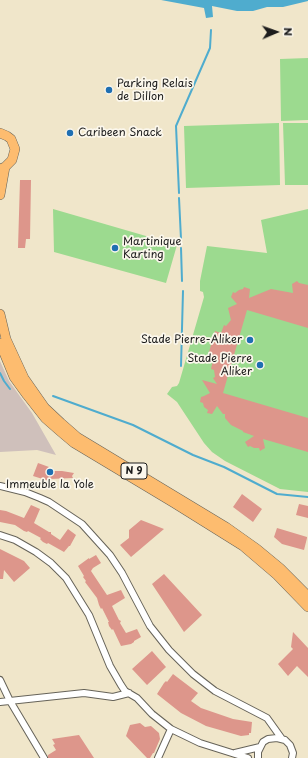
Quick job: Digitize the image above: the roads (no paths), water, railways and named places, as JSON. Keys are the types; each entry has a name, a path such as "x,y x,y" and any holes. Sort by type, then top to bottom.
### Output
{"main road":[{"path":"0,195 3,168 12,160 15,149 11,139 1,132"},
{"name":"N 9","path":"0,314 6,340 24,378 45,408 61,423 77,437 226,526 280,568 308,596"},
{"name":"N 9","path":"0,342 14,377 26,395 45,418 61,432 74,443 243,546 277,575 308,607"}],"street":[{"path":"0,486 25,492 49,502 82,524 110,555 122,573 150,626 177,658 193,674 215,691 267,718 282,739 290,745 293,758"},
{"path":"0,535 15,540 36,552 52,563 66,578 89,615 116,678 123,688 138,698 152,714 171,729 200,743 248,758"},
{"path":"0,680 10,701 44,758"},
{"path":"0,702 84,693 113,697 129,693"},
{"path":"234,754 260,747 268,739 271,723"},
{"path":"158,758 171,729"},
{"path":"268,739 282,739"},
{"path":"258,758 260,747"}],"water":[{"path":"161,0 308,1 283,7 267,7 253,11 237,11 212,6 213,17 206,18 204,8"}],"waterway":[{"path":"179,193 176,126 210,48 211,30"},
{"path":"179,198 181,239"},
{"path":"181,248 182,281"},
{"path":"181,366 183,291"},
{"path":"0,373 10,389"},
{"path":"53,396 133,425 193,455 224,467 277,494 308,497"}],"place":[{"name":"Parking Relais de Dillon","path":"109,90"},
{"name":"Caribeen Snack","path":"70,133"},
{"name":"Martinique Karting","path":"115,248"},
{"name":"Stade Pierre-Aliker","path":"250,340"},
{"name":"Stade Pierre Aliker","path":"260,365"},
{"name":"Immeuble la Yole","path":"50,472"}]}
